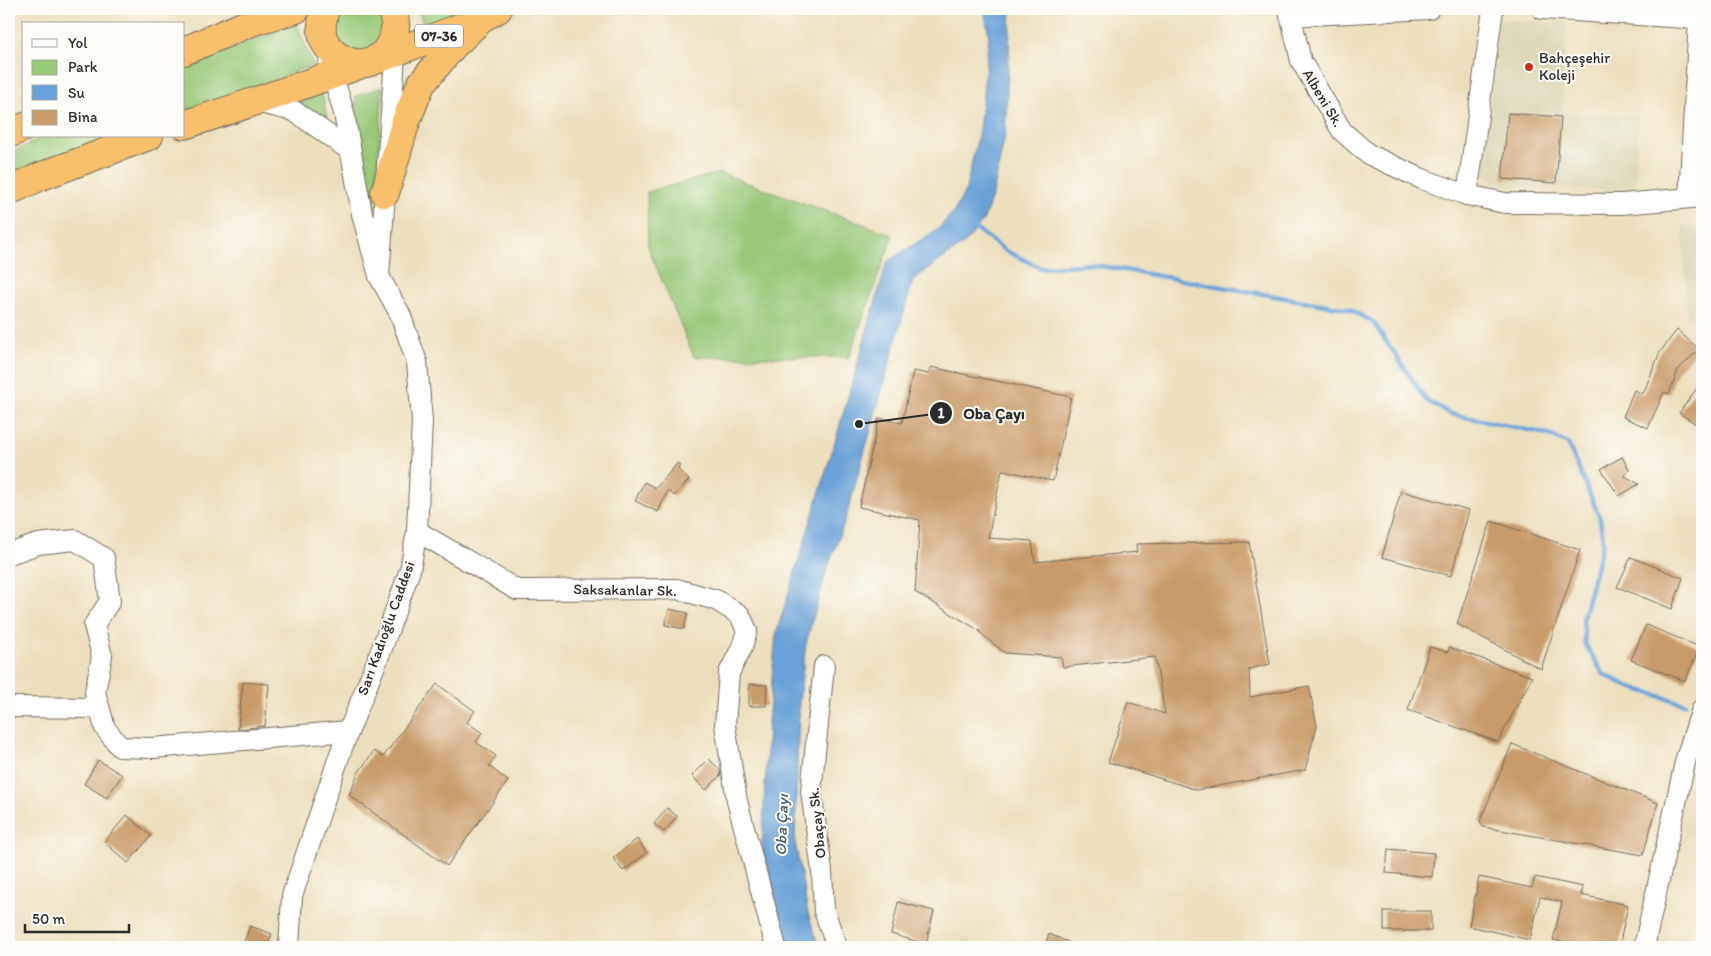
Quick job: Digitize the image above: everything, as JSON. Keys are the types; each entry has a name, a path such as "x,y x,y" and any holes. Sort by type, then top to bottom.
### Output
{"highway":[{"path":"185,51 259,15 296,9"},
{"path":"386,193 406,121 421,84 452,47 489,14"},
{"name":"07-36","path":"322,18 326,45 334,54 344,60 355,63 387,33 428,40 489,14"},
{"path":"185,125 333,75 387,33"},
{"path":"9,134 22,128"},
{"path":"9,191 39,177 144,138"}],"street":[{"name":"Albeni Sk.","path":"1428,9 1290,12 1301,61 1342,131 1368,154 1422,179 1467,195 1505,203 1622,204 1696,197"},
{"path":"1467,195 1493,9"},
{"path":"1542,9 1700,19 1696,197"},
{"name":"Sarı Kadıoğlu Caddesi","path":"289,947 292,896 348,731 382,648 410,570 417,531 422,421 417,362 400,314 379,276 362,214 344,113 333,75 322,18"},
{"path":"379,276 386,193 387,33"},
{"path":"256,102 294,111 351,151"},
{"name":"Saksakanlar Sk.","path":"417,531 518,590 677,589 716,600 740,615 747,631 742,647 729,674 724,725 737,801 776,947"},
{"path":"9,554 38,544 75,540 104,558 110,601 94,625 102,656 95,692 105,728 120,747 153,748 348,731"},
{"name":"Obaçay Sk.","path":"824,666 811,791 822,871 824,911 838,947"},
{"path":"9,706 99,708"},
{"path":"1644,947 1686,758 1702,709"}],"shaded area":[{"name":"Bahçeşehir Koleji","path":"1499,20 1566,22 1562,112 1638,115 1635,191 1501,186 1483,173"},
{"path":"1702,226 1702,319 1687,320 1683,227"}],"green space":[{"path":"340,9 376,9 381,18 383,28 379,42 370,49 360,53 337,43 333,19"},
{"path":"418,9 470,9 424,28"},
{"path":"296,22 313,65 185,113 185,69"},
{"path":"383,87 373,234 355,96"},
{"path":"322,93 328,122 292,104"},
{"path":"41,138 119,138 9,181 9,154"},
{"path":"720,173 893,235 849,357 694,357 648,247 647,192"}],"water":[{"path":"984,9 1011,9 1005,135 993,194 983,221 966,242 913,280 845,521 826,572 806,643 799,701 795,842 808,913 819,947 790,947 762,848 768,723 776,634 835,442 887,262 939,228 955,210 966,189 979,131 989,36"}],"building":[{"name":"Bahçeşehir Koleji","path":"1508,113 1561,117 1556,183 1502,179"},
{"path":"1677,330 1699,349 1678,370 1669,394 1664,392 1648,428 1623,417 1634,390 1643,394 1660,352"},
{"path":"931,367 1071,397 1053,481 1002,470 988,538 1032,541 1035,562 1137,552 1136,544 1249,542 1270,664 1249,669 1250,697 1309,686 1317,726 1305,770 1197,790 1108,762 1128,702 1165,714 1155,657 1063,667 1061,657 1005,653 980,633 980,631 915,592 920,520 859,507 879,418 902,423 913,371 929,374"},
{"path":"1702,381 1702,428 1679,413"},
{"path":"1622,457 1629,469 1625,476 1639,484 1619,496 1601,469"},
{"path":"678,463 680,465 678,469 689,480 674,496 668,490 658,512 635,501 644,482 656,488"},
{"path":"1401,491 1469,510 1451,576 1382,557"},
{"path":"1491,521 1580,550 1541,669 1457,624"},
{"path":"1631,557 1683,578 1672,609 1617,587"},
{"path":"669,609 688,613 684,629 665,625"},
{"path":"1646,625 1700,647 1685,681 1631,660"},
{"path":"1430,647 1448,652 1449,647 1532,677 1498,742 1408,710"},
{"path":"243,682 269,684 265,726 238,729"},
{"path":"437,684 475,711 467,722 482,733 476,742 496,756 489,766 508,781 447,866 349,795 358,773 374,751 383,757"},
{"path":"749,684 767,685 766,706 749,706"},
{"path":"1512,744 1658,803 1643,855 1483,827 1480,821"},
{"path":"709,759 720,770 721,775 706,790 692,776"},
{"path":"98,760 122,775 107,798 84,784"},
{"path":"667,808 677,816 664,832 654,824"},
{"path":"127,815 151,836 128,863 104,842"},
{"path":"637,839 647,853 623,871 613,858"},
{"path":"1388,849 1434,853 1432,877 1386,873"},
{"path":"1479,877 1532,888 1535,877 1583,887 1581,895 1628,905 1619,947 1574,947 1574,945 1553,940 1562,902 1540,897 1530,940 1469,926"},
{"path":"898,902 934,911 926,944 891,934"},
{"path":"1384,911 1431,911 1431,931 1384,931"},
{"path":"250,926 272,934 267,947 242,947"},
{"path":"1049,934 1080,947 1044,947"}],"waterway":[{"path":"972,226 1006,251 1041,268 1090,264 1349,309 1373,322 1426,400 1451,414 1547,434 1568,444 1600,518 1603,542 1583,618 1585,644 1603,674 1630,687 1685,704"}],"place":[{"name":"Bahçeşehir Koleji","path":"1529,67"},
{"name":"Oba Çayı","path":"859,424"}]}
